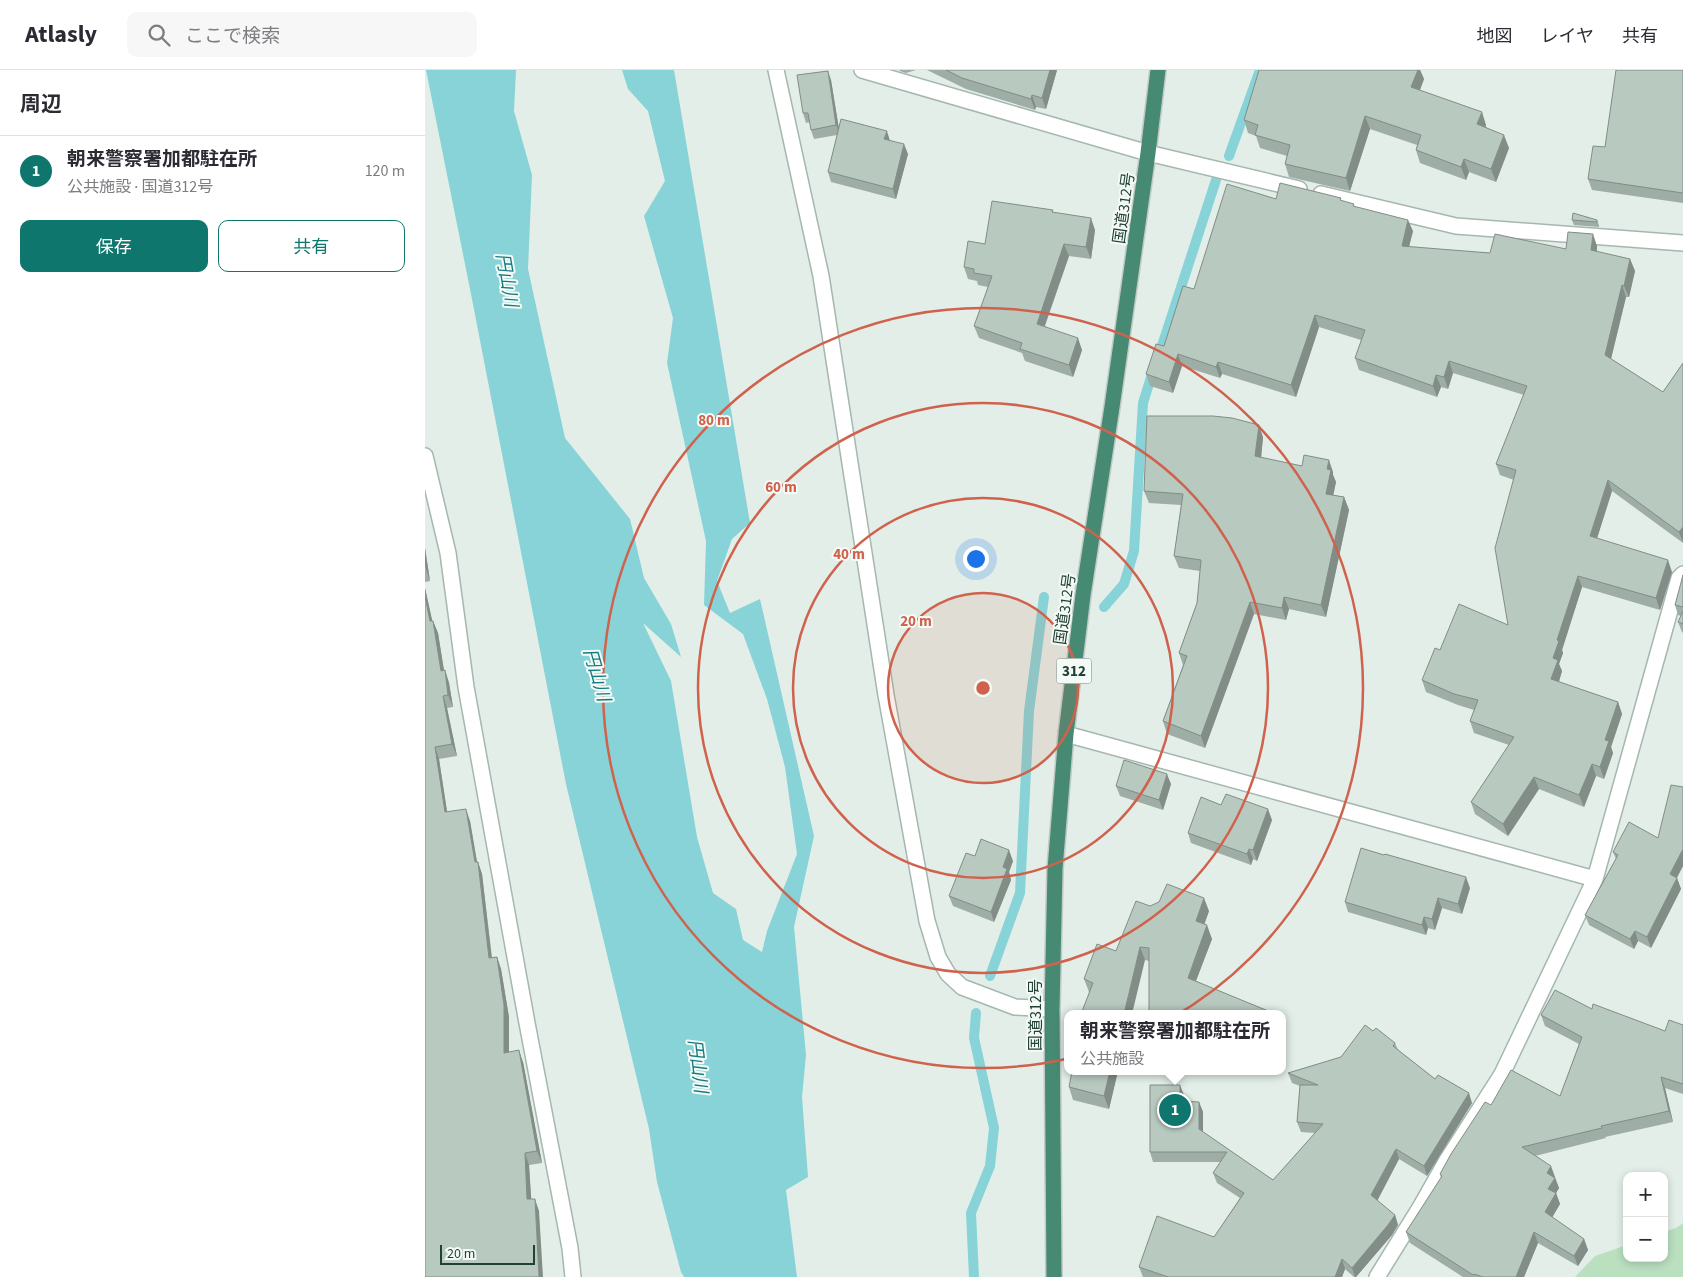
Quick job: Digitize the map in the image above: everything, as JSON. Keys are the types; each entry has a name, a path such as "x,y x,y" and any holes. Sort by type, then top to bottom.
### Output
{"highway":[{"name":"国道312号","path":"1054,1277 1052,1009 1055,869 1066,734 1083,595 1111,416 1158,70"}],"street":[{"path":"776,70 821,276 886,695 927,921 938,957 948,974 961,987 1015,1007 1052,1009"},
{"path":"862,70 1148,154 1456,226 1683,243"},
{"path":"425,456 448,553 468,697 570,1248 573,1277"},
{"path":"1377,1277 1447,1160 1502,1074 1595,879 1679,578 1683,574"},
{"path":"1066,734 1595,879"}],"green space":[{"path":"1683,1223 1683,1277 1575,1277 1595,1256 1623,1246 1623,1262 1668,1262 1668,1231"}],"water":[{"name":"円山川","path":"426,70 516,70 514,111 532,175 528,269 565,438 630,519 644,578 671,624 681,657 643,623 671,681 697,837 713,893 736,909 743,940 762,952 767,931 797,854 785,767 767,699 743,634 704,605 706,541 667,363 673,318 644,216 665,181 648,111 628,89 622,70 674,70 750,523 732,539 717,581 730,613 760,599 814,836 794,927 806,1055 802,1097 808,1177 786,1190 797,1277 684,1277 681,1272 657,1182 649,1129 566,784"}],"building":[{"path":"946,70 1050,70 1042,98 1032,95 1031,99 962,78"},
{"path":"1259,70 1418,70 1411,87 1482,112 1477,124 1504,135 1491,169 1464,159 1461,167 1416,150 1421,135 1365,116 1346,178 1285,164 1290,145 1255,135 1258,125 1244,120"},
{"path":"1616,70 1683,70 1683,193 1588,179 1593,146 1605,147"},
{"path":"828,71 836,125 811,130 808,113 803,113 797,75"},
{"path":"841,119 887,131 884,139 904,144 893,189 828,172"},
{"path":"1280,183 1341,198 1340,200 1354,204 1353,206 1408,220 1402,246 1490,253 1495,234 1566,249 1568,232 1593,234 1591,250 1630,259 1605,355 1663,392 1683,363 1683,527 1679,532 1608,480 1590,536 1668,560 1656,598 1578,576 1557,640 1559,641 1553,658 1558,660 1551,679 1618,702 1605,740 1609,741 1600,767 1592,764 1579,795 1534,777 1503,824 1471,802 1514,737 1470,721 1478,700 1454,694 1422,680 1435,648 1440,650 1459,604 1508,625 1495,548 1516,470 1496,464 1527,386 1449,361 1444,377 1436,375 1433,386 1355,358 1365,330 1315,315 1291,385 1218,362 1216,367 1178,354 1169,382 1146,374 1156,344 1164,346 1183,286 1194,289 1227,184 1276,199"},
{"path":"992,201 1091,218 1086,247 1064,244 1037,324 1078,338 1069,365 1020,349 1022,343 974,326 992,276 974,273 974,269 964,267 968,241 985,244"},
{"path":"1573,213 1597,220 1597,222 1572,220"},
{"path":"1147,416 1213,416 1232,418 1259,425 1255,456 1302,466 1304,455 1329,460 1327,469 1331,470 1326,494 1344,497 1321,605 1284,597 1282,608 1250,602 1201,736 1163,721 1187,656 1179,653 1197,603 1201,560 1174,556 1183,494 1144,491"},
{"path":"1683,575 1683,607 1675,605"},
{"path":"425,596 430,621 433,621 441,671 445,670 448,695 443,696 452,744 435,747 445,812 466,809 475,862 478,862 489,958 497,957 504,1005 504,1053 519,1050 537,1151 525,1153 527,1199 535,1199 539,1277 425,1277"},
{"path":"1683,611 1683,624 1678,622"},
{"path":"1124,760 1167,774 1159,800 1116,786"},
{"path":"1671,785 1683,787 1683,849 1670,874 1677,878 1647,937 1635,931 1630,939 1585,915 1618,855 1613,852 1629,822 1658,838"},
{"path":"1226,794 1268,809 1253,850 1249,849 1247,854 1188,833 1201,797 1221,805"},
{"path":"981,839 1009,850 1003,867 1007,869 991,912 949,896 966,853 975,856"},
{"path":"1361,848 1466,877 1458,904 1438,898 1432,919 1424,917 1422,925 1345,902"},
{"path":"1167,884 1204,898 1196,921 1207,925 1188,978 1266,1010 1149,1010 1149,948 1140,947 1125,1010 1083,1010 1093,983 1084,979 1097,944 1116,951 1136,901 1150,906 1159,902"},
{"path":"1555,990 1592,1009 1593,1004 1665,1031 1669,1020 1683,1025 1683,1084 1661,1077 1669,1111 1601,1126 1602,1128 1522,1147 1551,1166 1547,1173 1555,1178 1548,1189 1556,1193 1545,1212 1584,1239 1574,1256 1534,1232 1516,1277 1483,1277 1473,1275 1406,1232 1442,1176 1440,1174 1451,1154 1485,1102 1491,1105 1511,1070 1560,1096 1582,1037 1541,1015"},
{"path":"1365,1025 1373,1031 1376,1028 1395,1043 1393,1046 1435,1079 1438,1075 1469,1093 1424,1166 1396,1149 1371,1195 1395,1215 1352,1268 1342,1259 1335,1277 1168,1277 1139,1267 1157,1216 1214,1237 1244,1193 1213,1173 1227,1152 1150,1152 1150,1085 1180,1085 1180,1101 1199,1102 1199,1129 1273,1180 1323,1124 1297,1122 1300,1085 1318,1085 1288,1073 1341,1057"},
{"path":"1071,1075 1109,1075 1104,1096 1069,1087"}],"waterway":[{"path":"1229,156 1260,70"},
{"path":"1158,358 1216,180"},
{"path":"1104,607 1124,584 1134,551 1143,403 1153,371"},
{"path":"990,976 1020,893 1029,711 1044,597"},
{"path":"974,1277 971,1213 990,1166 994,1128 974,1038 976,1013"}],"place":[{"name":"朝来警察署加都駐在所","path":"1175,1110"}]}
